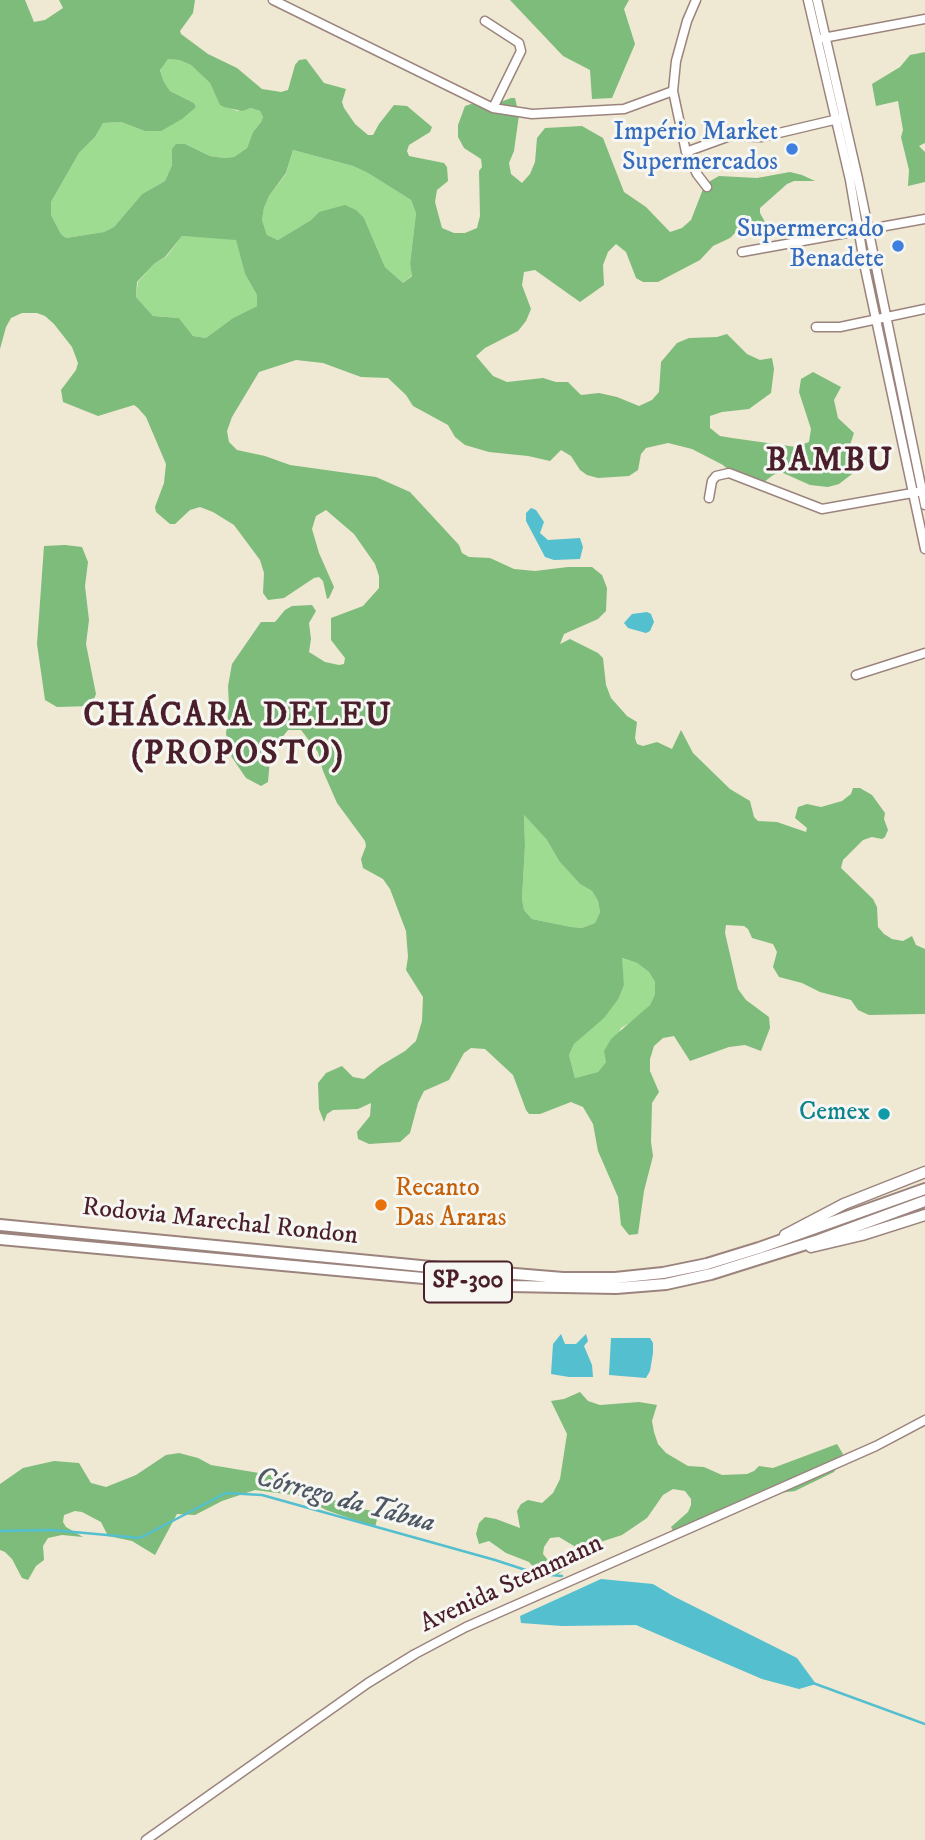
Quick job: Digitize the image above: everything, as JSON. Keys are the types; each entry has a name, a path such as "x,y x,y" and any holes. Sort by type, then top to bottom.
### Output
{"highway":[{"name":"Rodovia Marechal Rondon","path":"0,1239 510,1286 616,1288 666,1284 711,1274 925,1189"},
{"name":"Rodovia Marechal Rondon","path":"0,1225 563,1278 615,1278 663,1273 762,1253 925,1201"}],"main road":[{"path":"762,1253 844,1204 925,1172"},
{"path":"762,1253 862,1235 925,1215"}],"street":[{"path":"273,0 493,108 532,114 624,109 673,91"},
{"path":"696,0 676,61 673,91 687,152 697,174 707,187"},
{"path":"808,0 821,38 907,415 920,492 925,549"},
{"path":"817,0 821,38"},
{"path":"821,38 925,19"},
{"path":"485,21 519,43 520,51 493,108"},
{"path":"687,152 730,136 762,137 840,119"},
{"path":"742,252 925,219"},
{"path":"864,230 876,320 897,417 925,505"},
{"path":"816,327 840,327 925,309"},
{"path":"897,417 907,415"},
{"path":"709,498 712,481 716,476 729,473 822,509 920,492"},
{"path":"856,676 925,653"},
{"name":"Avenida Stemmann","path":"146,1840 368,1683 415,1654 466,1627 876,1446 925,1420"}],"green space":[{"path":"0,0 25,0 34,22 45,20 63,8 59,0 195,0 193,13 180,31 181,34 208,54 237,68 262,89 281,92 288,90 295,65 299,60 306,59 324,83 346,89 342,102 344,108 355,124 368,135 373,135 394,105 407,106 432,127 430,132 409,145 409,156 444,163 447,167 448,181 437,190 435,202 442,228 454,233 465,233 477,228 480,216 481,159 464,148 458,137 458,125 465,106 493,105 511,98 515,98 519,115 514,151 509,163 511,174 522,183 530,174 535,162 537,138 545,128 582,126 603,138 624,192 646,207 670,232 682,228 691,220 705,184 719,176 757,178 790,172 815,181 794,181 787,184 760,208 765,222 739,229 730,238 713,246 700,260 658,282 643,282 636,278 626,252 616,244 608,252 603,265 604,285 580,302 535,270 524,272 522,285 531,309 526,321 518,331 485,348 476,356 493,376 507,382 543,378 568,382 581,395 599,393 639,406 652,400 659,392 661,362 677,343 689,338 727,334 747,354 760,360 772,358 774,369 771,393 749,409 710,416 710,428 720,436 732,438 796,447 809,442 811,429 799,392 801,379 813,372 841,387 834,400 838,418 854,433 847,454 852,474 839,484 828,487 810,485 781,472 763,483 732,473 723,465 692,449 668,443 646,448 641,454 638,470 629,476 598,478 580,470 571,456 561,450 550,461 489,452 465,445 455,437 448,425 413,406 406,395 388,378 361,377 323,363 296,360 259,372 232,417 227,431 229,442 237,450 290,465 376,477 410,492 459,545 462,553 469,557 490,558 514,569 535,571 592,567 602,575 607,588 606,611 598,619 564,634 560,644 570,639 603,658 606,685 611,698 627,716 637,722 637,744 643,746 657,742 672,749 681,730 693,753 730,789 750,801 754,817 758,821 777,822 806,832 807,828 795,818 798,807 807,804 821,807 842,801 851,794 853,788 860,788 872,795 885,813 888,830 882,839 872,837 863,840 843,860 841,868 873,899 877,907 878,927 884,934 903,941 912,936 916,945 925,949 925,1014 869,1015 858,1010 851,1000 779,977 773,967 777,952 773,944 752,938 744,926 726,925 725,933 738,989 746,1000 769,1017 770,1028 761,1051 745,1045 729,1047 690,1061 674,1036 663,1038 654,1046 650,1071 659,1092 652,1103 653,1156 644,1191 638,1234 629,1235 621,1225 618,1197 598,1151 593,1124 583,1107 571,1102 540,1114 529,1114 513,1075 485,1049 471,1048 464,1053 449,1080 424,1091 410,1133 400,1142 369,1144 358,1139 357,1132 370,1116 371,1103 358,1109 333,1110 327,1114 324,1122 319,1109 318,1083 326,1073 342,1066 353,1077 364,1079 405,1051 416,1041 422,1021 423,997 406,970 406,931 390,889 383,879 363,868 361,859 365,841 337,803 318,752 301,730 288,730 276,745 270,759 268,782 261,786 246,778 231,756 226,734 228,686 232,664 261,622 275,622 292,606 312,605 316,611 309,623 309,652 325,662 344,664 345,658 331,640 331,618 363,606 379,588 375,564 354,534 326,510 316,516 312,529 334,587 329,598 327,599 323,581 319,577 284,598 268,600 263,593 264,573 260,560 234,525 200,507 190,510 175,524 170,524 156,512 166,464 146,417 138,408 134,405 98,416 63,402 61,390 78,363 72,347 54,324 37,313 22,313 11,318 0,349","holes":["168,59 179,60 191,65 210,83 220,105 242,111 251,108 260,111 263,117 247,148 234,157 224,158 210,156 185,144 176,144 172,149 172,165 165,181 142,194 114,227 104,232 66,238 51,215 51,202 79,153 95,137 103,123 121,122 145,131 161,131 196,107 194,103 170,91 160,70","293,150 353,166 411,200 416,213 410,264 412,276 403,283 385,267 364,218 345,205 319,212 278,240 267,235 262,220 264,208 269,196 286,173","182,236 236,240 245,274 257,295 257,306 233,318 206,338 193,336 179,318 153,316 136,297 137,282 154,264 165,257","524,815 547,840 559,861 580,884 592,891 600,912 595,923 582,928 571,927 532,919 524,910 522,899 525,846","622,958 637,963 649,972 655,982 655,994 650,1005 611,1039 604,1051 606,1062 598,1072 575,1078 569,1055 574,1044 604,1018 619,998 624,985"]},
{"path":"510,0 629,0 624,9 635,44 612,98 592,99 590,70 563,56"},
{"path":"925,52 925,143 919,146 925,152 925,182 908,186 909,170 901,137 903,130 898,101 876,106 872,84 900,67 910,55"},
{"path":"168,59 191,65 210,83 220,104 237,111 251,108 260,111 263,117 247,148 234,157 224,158 210,156 185,144 172,149 172,165 165,181 142,194 114,227 104,232 66,238 51,215 51,202 79,153 95,137 103,123 121,122 145,131 196,107 194,103 170,91 164,82 160,69"},
{"path":"293,150 353,166 411,200 416,213 410,264 412,275 403,283 385,267 364,218 319,212 278,240 267,235 262,220 264,208 269,196 286,174"},
{"path":"182,236 236,239 245,274 257,295 257,306 233,318 206,338 193,336 179,318 153,316 136,297 138,282 154,264 166,257"},
{"path":"44,546 82,547 88,562 85,586 89,620 86,644 96,694 91,706 57,707 45,700 37,644"},
{"path":"524,815 547,840 559,861 580,884 592,891 600,912 595,923 582,928 571,927 532,919 524,910"},
{"path":"621,958 637,963 649,972 655,982 655,994 650,1005 621,1028 606,1062 598,1072 575,1078 569,1055 574,1044 619,998 624,985"},
{"path":"580,1392 588,1401 600,1405 639,1402 657,1405 652,1421 654,1432 658,1444 666,1453 688,1466 704,1467 722,1475 747,1474 759,1466 773,1468 837,1444 843,1454 834,1472 795,1491 771,1494 697,1525 691,1533 684,1535 673,1531 671,1527 688,1512 691,1505 691,1499 685,1491 673,1489 663,1495 647,1518 622,1535 579,1549 559,1537 550,1538 543,1554 547,1559 562,1564 564,1570 557,1575 542,1577 529,1562 506,1553 489,1541 479,1544 476,1534 479,1523 485,1517 520,1528 517,1511 521,1504 528,1500 542,1503 553,1493 560,1479 567,1434 551,1401"},
{"path":"179,1453 211,1465 303,1483 347,1507 374,1511 378,1516 375,1527 326,1510 301,1496 255,1490 222,1501 195,1515 177,1514 155,1555 132,1541 108,1536 101,1522 75,1511 64,1515 63,1522 66,1527 83,1537 62,1535 48,1538 43,1546 44,1560 36,1566 28,1580 22,1578 12,1559 0,1550 0,1484 23,1468 54,1461 79,1463 91,1483 106,1487 136,1475 166,1455"}],"water":[{"path":"531,508 536,510 544,522 540,533 548,540 580,538 583,547 580,559 554,560 545,557 526,521 526,513"},
{"path":"632,614 651,614 654,622 646,633 628,628 624,623"},
{"path":"561,1334 565,1344 576,1344 586,1334 588,1341 584,1346 592,1365 593,1377 551,1374 553,1344"},
{"path":"611,1338 650,1338 653,1353 646,1378 609,1375"},
{"path":"601,1579 653,1584 797,1658 816,1684 799,1689 762,1679 636,1625 562,1626 521,1623 520,1616"}],"waterway":[{"name":"Córrego da Tábua","path":"0,1531 52,1530 140,1538 226,1493 262,1495 538,1574 562,1576"},
{"name":"Córrego da Tábua","path":"813,1683 925,1724"}],"place":[{"name":"Império Market Supermercados","path":"792,149"},
{"name":"Supermercado Benadete","path":"898,246"},
{"name":"Cemex","path":"884,1114"},
{"name":"Recanto Das Araras","path":"381,1205"}],"district":[{"name":"BAMBU","path":"830,463"},
{"name":"CHÁCARA DELEU (PROPOSTO)","path":"238,737"}]}
